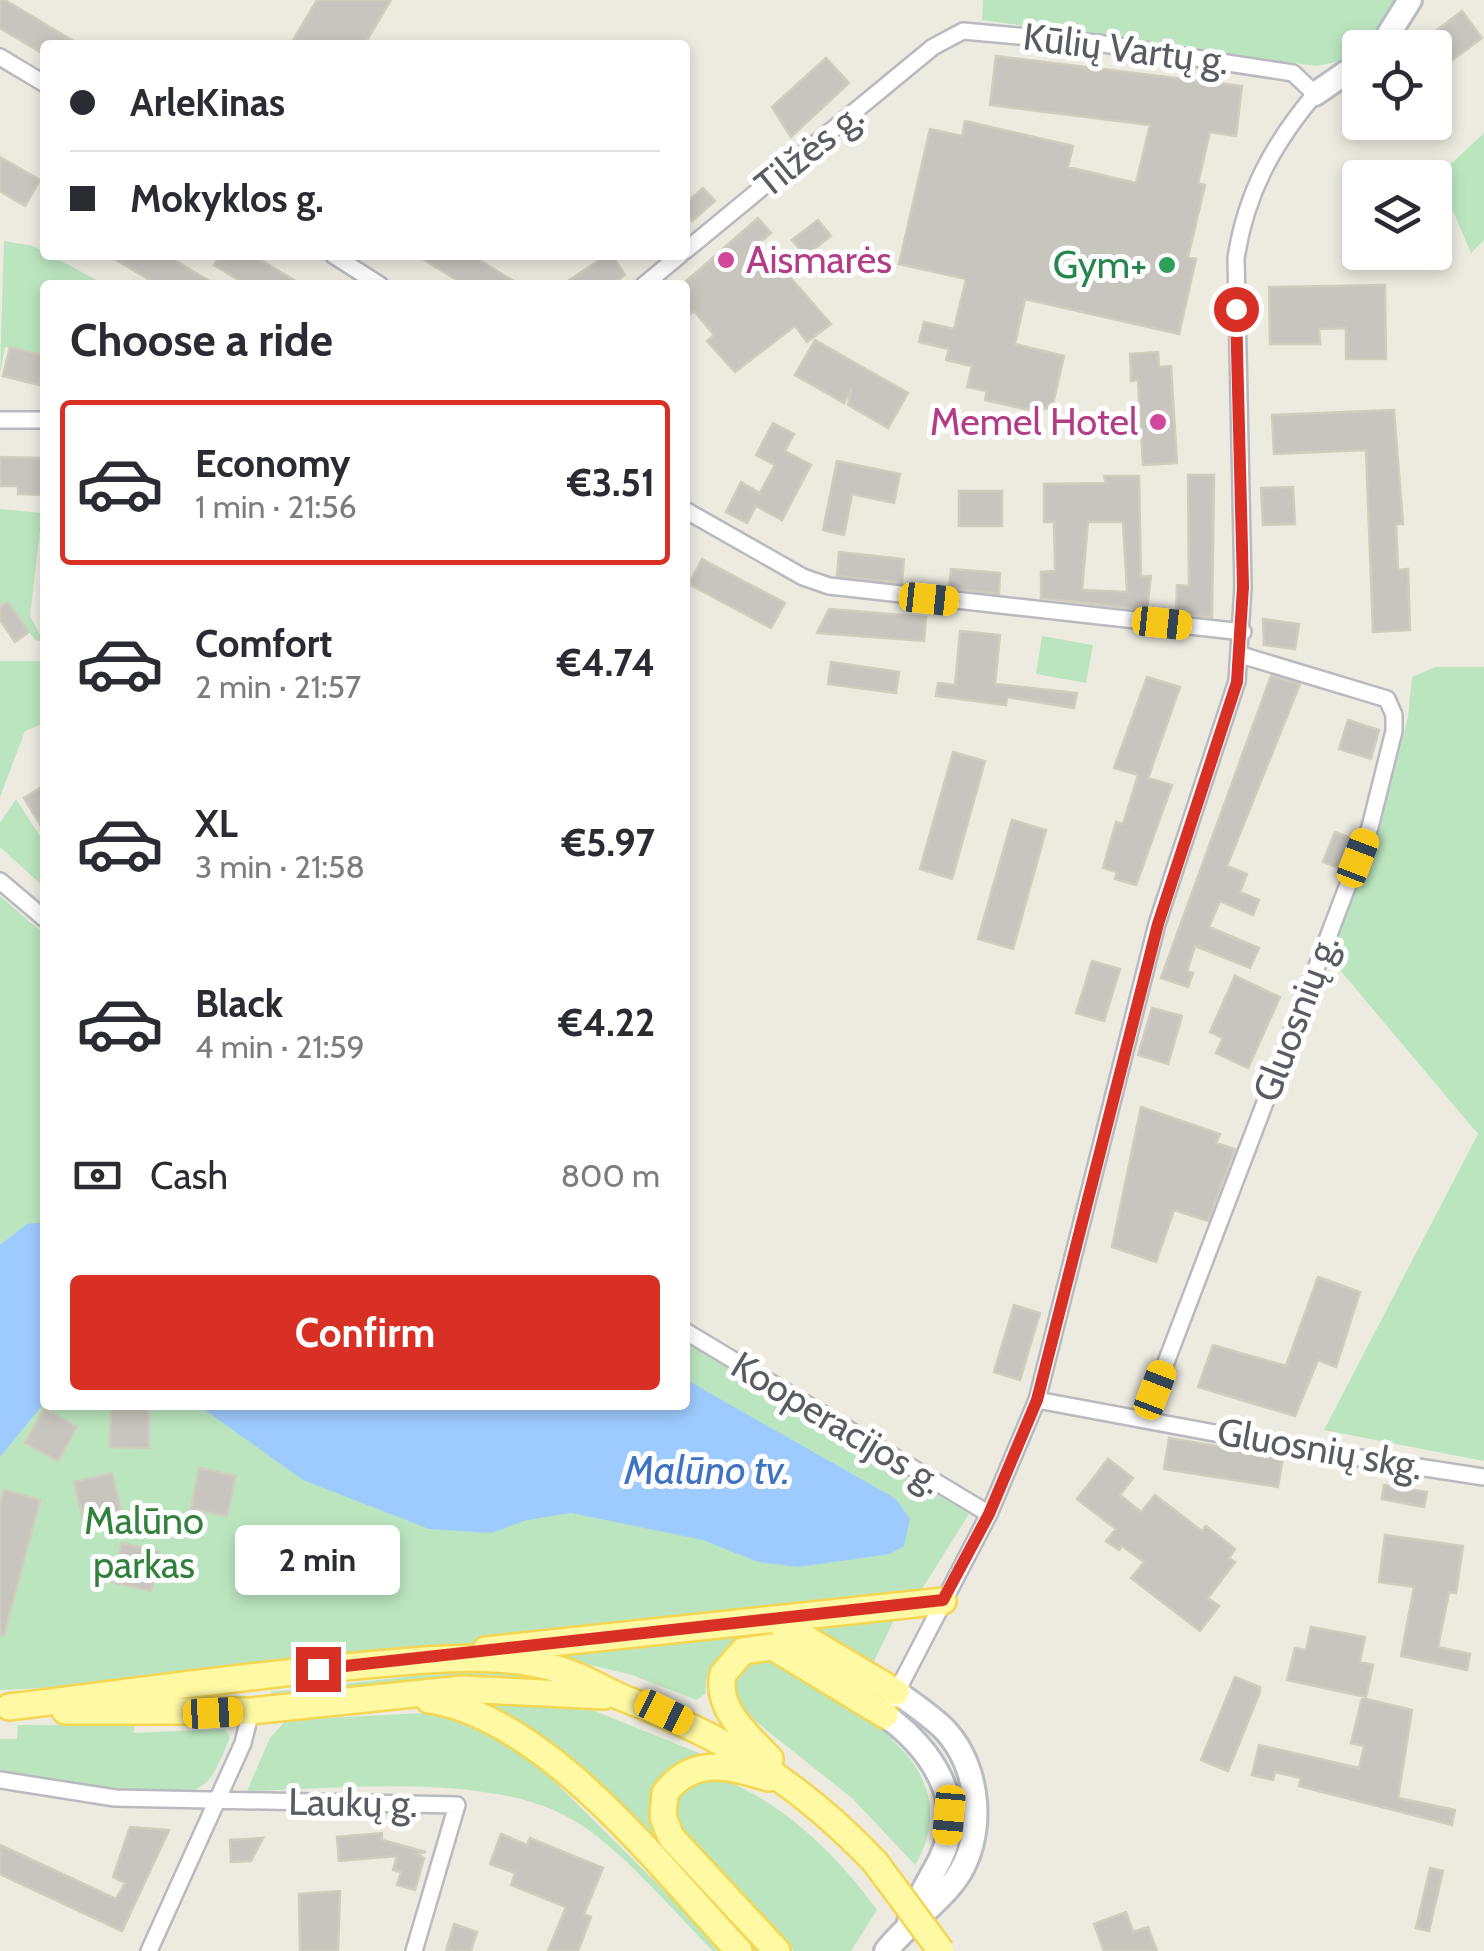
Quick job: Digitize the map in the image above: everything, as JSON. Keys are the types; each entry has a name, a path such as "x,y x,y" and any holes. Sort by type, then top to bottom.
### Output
{"main road":[{"path":"1391,30 1410,0"},
{"path":"1315,94 1342,75"},
{"path":"4,1706 246,1676 431,1659 504,1646 943,1600"},
{"path":"773,1619 896,1692 957,1746 974,1791 973,1848 958,1876 908,1922 886,1951"},
{"path":"908,1922 947,1840 946,1792 920,1742 884,1715 773,1647 743,1651 723,1674 722,1697 732,1717 793,1784 875,1862 940,1951"},
{"path":"431,1659 560,1670 720,1739 793,1784"},
{"path":"246,1676 251,1711"},
{"path":"4,1706 102,1714 251,1711 516,1688 624,1698"},
{"path":"399,1696 452,1704 527,1741 565,1771 739,1951"},
{"path":"777,1951 671,1837 662,1805 672,1784 700,1766 724,1765 793,1784"}],"street":[{"name":"Kūlių Vartų g.","path":"933,47 963,31 1097,43 1293,73 1315,94"},
{"name":"Tilžės g.","path":"690,247 933,47"},
{"path":"0,56 40,81"},
{"path":"884,1715 989,1514 1037,1400 1158,924 1226,718 1243,632 1236,258 1246,208 1258,178 1315,94"},
{"path":"341,260 372,280"},
{"name":"Tilžės g.","path":"650,280 674,260"},
{"path":"0,420 40,420"},
{"path":"690,513 803,577 829,586 1243,632"},
{"name":"Gluosnių g.","path":"1144,1420 1370,827 1394,731 1394,715 1387,699 1241,655"},
{"path":"0,881 40,915"},
{"name":"Kooperacijos g.","path":"690,1335 989,1514"},
{"name":"Gluosnių skg.","path":"1037,1400 1484,1477"},
{"path":"149,1951 243,1744 251,1711"},
{"path":"0,1780 115,1798 216,1800"},
{"name":"Laukų g.","path":"216,1800 457,1804 414,1951"}],"green space":[{"path":"983,0 1399,0 1385,30 1342,30 1342,61 1316,66 982,20"},
{"path":"1484,133 1484,240 1471,253 1452,209 1452,163"},
{"path":"4,241 33,246 40,250 40,260 59,260 97,280 40,280 40,355 5,347 0,373"},
{"path":"0,509 40,513 30,616 40,641 35,640 8,602 0,607"},
{"path":"1042,636 1093,645 1086,683 1036,674"},
{"path":"0,661 40,661 40,725 25,731 0,797"},
{"path":"1435,667 1484,667 1484,1461 1324,1430 1478,1134 1329,957 1380,827 1408,717 1412,677"},
{"path":"16,799 40,836 40,883 0,847 0,823"},
{"name":"Malūno parkas","path":"0,896 40,931 40,1410 690,1410 690,1345 969,1514 922,1589 912,1595 92,1686 0,1690"},
{"path":"896,1616 872,1665 816,1627 819,1625"},
{"path":"773,1631 864,1684 860,1689 739,1642 714,1663 707,1677 706,1693 697,1700 632,1675 549,1655"},
{"path":"765,1653 895,1734 892,1740 916,1768 929,1799 928,1831 915,1865 853,1799 740,1709 729,1678 738,1665"},
{"path":"508,1671 595,1689 488,1675 272,1697 271,1692 450,1672"},
{"path":"480,1696 544,1701 595,1711 704,1755 673,1768 653,1818 655,1832 764,1951 754,1951 574,1762 534,1733 476,1703"},
{"path":"444,1712 527,1754 725,1951 713,1951 591,1831 539,1805 500,1795 414,1786 247,1791 270,1738 286,1720"},
{"path":"18,1725 135,1725 133,1733 225,1729 230,1738 217,1767 203,1785 181,1791 158,1791 0,1773 0,1739 17,1739"},
{"path":"720,1778 766,1802 808,1833 877,1910 851,1951 794,1951 678,1835 672,1804 693,1779"}],"water":[{"path":"40,1223 40,1408 0,1457 0,1245 27,1224"},
{"name":"Malūno tv.","path":"690,1382 896,1499 910,1519 904,1546 890,1554 798,1567 758,1562 703,1540 571,1513 527,1520 491,1533 429,1529 303,1480 205,1410 690,1410"}],"building":[{"path":"0,0 5,0 72,40 40,40 40,52 0,28"},
{"path":"317,0 391,0 367,40 293,40"},
{"path":"1462,11 1482,38 1452,60 1452,30 1437,30"},
{"path":"996,56 1242,86 1236,136 1210,132 1198,183 1205,185 1188,257 1196,259 1179,334 1025,299 1015,344 1064,356 1052,408 1029,410 985,400 987,391 967,387 972,366 946,360 949,349 919,342 924,322 954,329 966,279 899,264 930,129 962,136 965,121 1073,146 1068,167 1136,183 1150,125 990,105"},
{"path":"826,58 849,83 791,137 772,107"},
{"path":"0,157 40,180 25,206 0,191"},
{"path":"703,188 715,201 692,221 690,200"},
{"path":"758,218 771,233 760,243 831,324 807,342 795,326 735,372 707,341 714,335 694,311 690,314 687,280"},
{"path":"818,220 831,236 805,256 792,240"},
{"path":"116,260 174,260 208,280 150,280"},
{"path":"217,260 260,260 294,280 239,280 214,265"},
{"path":"424,260 479,260 512,280 457,280"},
{"path":"600,260 615,260 625,275 618,280 570,280"},
{"path":"1385,285 1386,359 1346,359 1346,328 1319,329 1320,344 1270,344 1269,287"},
{"path":"815,340 908,393 888,428 848,405 852,388 844,403 795,375"},
{"path":"10,347 40,355 39,385 3,376"},
{"name":"Memel Hotel","path":"1158,352 1159,367 1171,366 1177,463 1143,465 1138,380 1131,381 1130,354"},
{"path":"1394,410 1403,524 1396,524 1398,570 1408,569 1410,630 1373,632 1366,450 1274,454 1272,415"},
{"path":"773,423 794,434 785,451 811,465 782,520 756,506 747,523 726,512 741,482 760,493 775,465 756,455"},
{"path":"0,457 40,458 40,495 18,494 18,486 0,486"},
{"path":"837,461 900,474 894,503 852,494 844,535 823,530"},
{"path":"1188,475 1214,475 1212,617 1176,613 1177,585 1189,586"},
{"path":"1104,476 1139,476 1141,577 1151,576 1147,610 1041,598 1041,572 1055,571 1054,522 1044,522 1044,484 1106,483","holes":["1088,522 1123,522 1127,592 1082,590"]},
{"path":"1293,487 1295,524 1263,525 1261,488"},
{"path":"959,491 1002,491 1002,526 959,526"},
{"path":"839,552 904,559 902,583 837,576"},
{"path":"702,559 785,603 771,628 690,582"},
{"path":"951,569 1000,573 999,594 949,588"},
{"path":"8,602 29,632 15,642 0,620 0,607"},
{"path":"829,609 926,617 924,641 817,633"},
{"path":"1263,619 1299,624 1295,649 1264,645"},
{"path":"960,631 1000,635 995,684 1077,693 1074,708 1007,697 1006,705 936,696 938,683 955,685"},
{"path":"831,662 899,672 896,693 828,684"},
{"path":"1271,676 1300,684 1227,866 1247,874 1240,892 1259,900 1253,915 1220,901 1209,927 1259,948 1250,968 1195,946 1187,971 1193,973 1188,987 1161,978"},
{"path":"1147,677 1180,687 1148,778 1172,785 1136,885 1115,879 1117,872 1103,868 1116,822 1123,824 1138,775 1114,768"},
{"path":"1348,720 1379,730 1371,759 1339,749"},
{"path":"953,752 985,761 952,879 920,869"},
{"path":"40,788 40,825 24,798"},
{"path":"1012,820 1046,830 1013,949 978,939"},
{"path":"1335,832 1353,839 1342,869 1323,862"},
{"path":"1092,961 1120,969 1104,1021 1076,1013"},
{"path":"1235,976 1280,997 1248,1068 1216,1053 1223,1038 1210,1032"},
{"path":"1152,1008 1182,1016 1168,1064 1138,1055"},
{"path":"1141,1107 1220,1134 1216,1143 1235,1149 1208,1221 1174,1210 1156,1262 1112,1247"},
{"path":"1318,1277 1360,1292 1336,1367 1318,1360 1295,1416 1198,1387 1213,1345 1286,1366"},
{"path":"1014,1305 1040,1313 1020,1380 994,1372"},
{"path":"43,1410 77,1427 58,1461 25,1443"},
{"path":"111,1410 149,1410 149,1448 110,1447"},
{"path":"1169,1438 1283,1457 1278,1487 1164,1469"},
{"path":"1108,1459 1133,1478 1120,1495 1141,1512 1155,1495 1202,1531 1206,1526 1235,1549 1229,1558 1235,1562 1208,1598 1219,1606 1200,1631 1131,1578 1144,1562 1122,1546 1119,1550 1106,1541 1116,1529 1077,1499"},
{"path":"199,1468 236,1476 227,1516 191,1509"},
{"path":"112,1473 121,1511 83,1520 74,1482"},
{"path":"1384,1485 1427,1492 1424,1507 1382,1499"},
{"path":"4,1490 40,1500 4,1635 0,1635 0,1506"},
{"path":"1385,1535 1463,1546 1456,1593 1449,1592 1438,1647 1470,1654 1467,1670 1401,1656 1414,1587 1379,1582"},
{"path":"122,1543 160,1552 151,1591 112,1582"},
{"path":"1311,1627 1365,1637 1360,1662 1373,1665 1366,1697 1287,1680 1295,1648 1306,1650"},
{"path":"1235,1677 1260,1687 1260,1692 1228,1771 1201,1760"},
{"path":"1362,1698 1412,1710 1398,1798 1455,1810 1452,1825 1299,1786 1301,1778 1275,1772 1273,1780 1252,1775 1259,1745 1359,1768 1364,1746 1351,1743"},
{"path":"130,1827 169,1830 122,1931 0,1874 0,1845 116,1899 125,1883 113,1877"},
{"path":"382,1833 382,1840 426,1852 417,1854 424,1858 415,1890 397,1885 401,1872 393,1870 397,1856 339,1861 337,1837"},
{"path":"501,1834 527,1845 530,1838 603,1868 584,1914 591,1917 578,1951 548,1951 566,1907 511,1885 515,1873 490,1864"},
{"path":"263,1838 251,1861 231,1862 230,1840"},
{"path":"1430,1868 1443,1871 1429,1931 1416,1928"},
{"path":"340,1891 338,1951 300,1951 299,1894"},
{"path":"1126,1912 1133,1932 1148,1927 1157,1951 1104,1951 1094,1924"},
{"path":"454,1924 477,1932 471,1951 446,1951"}],"place":[{"name":"Aismarės","path":"726,260"},
{"name":"Gym+","path":"1167,265"},
{"name":"Memel Hotel","path":"1158,422"}],"route":[{"path":"318,1669 943,1600 989,1514 1037,1400 1158,924 1237,682 1243,587 1236,309"}]}
